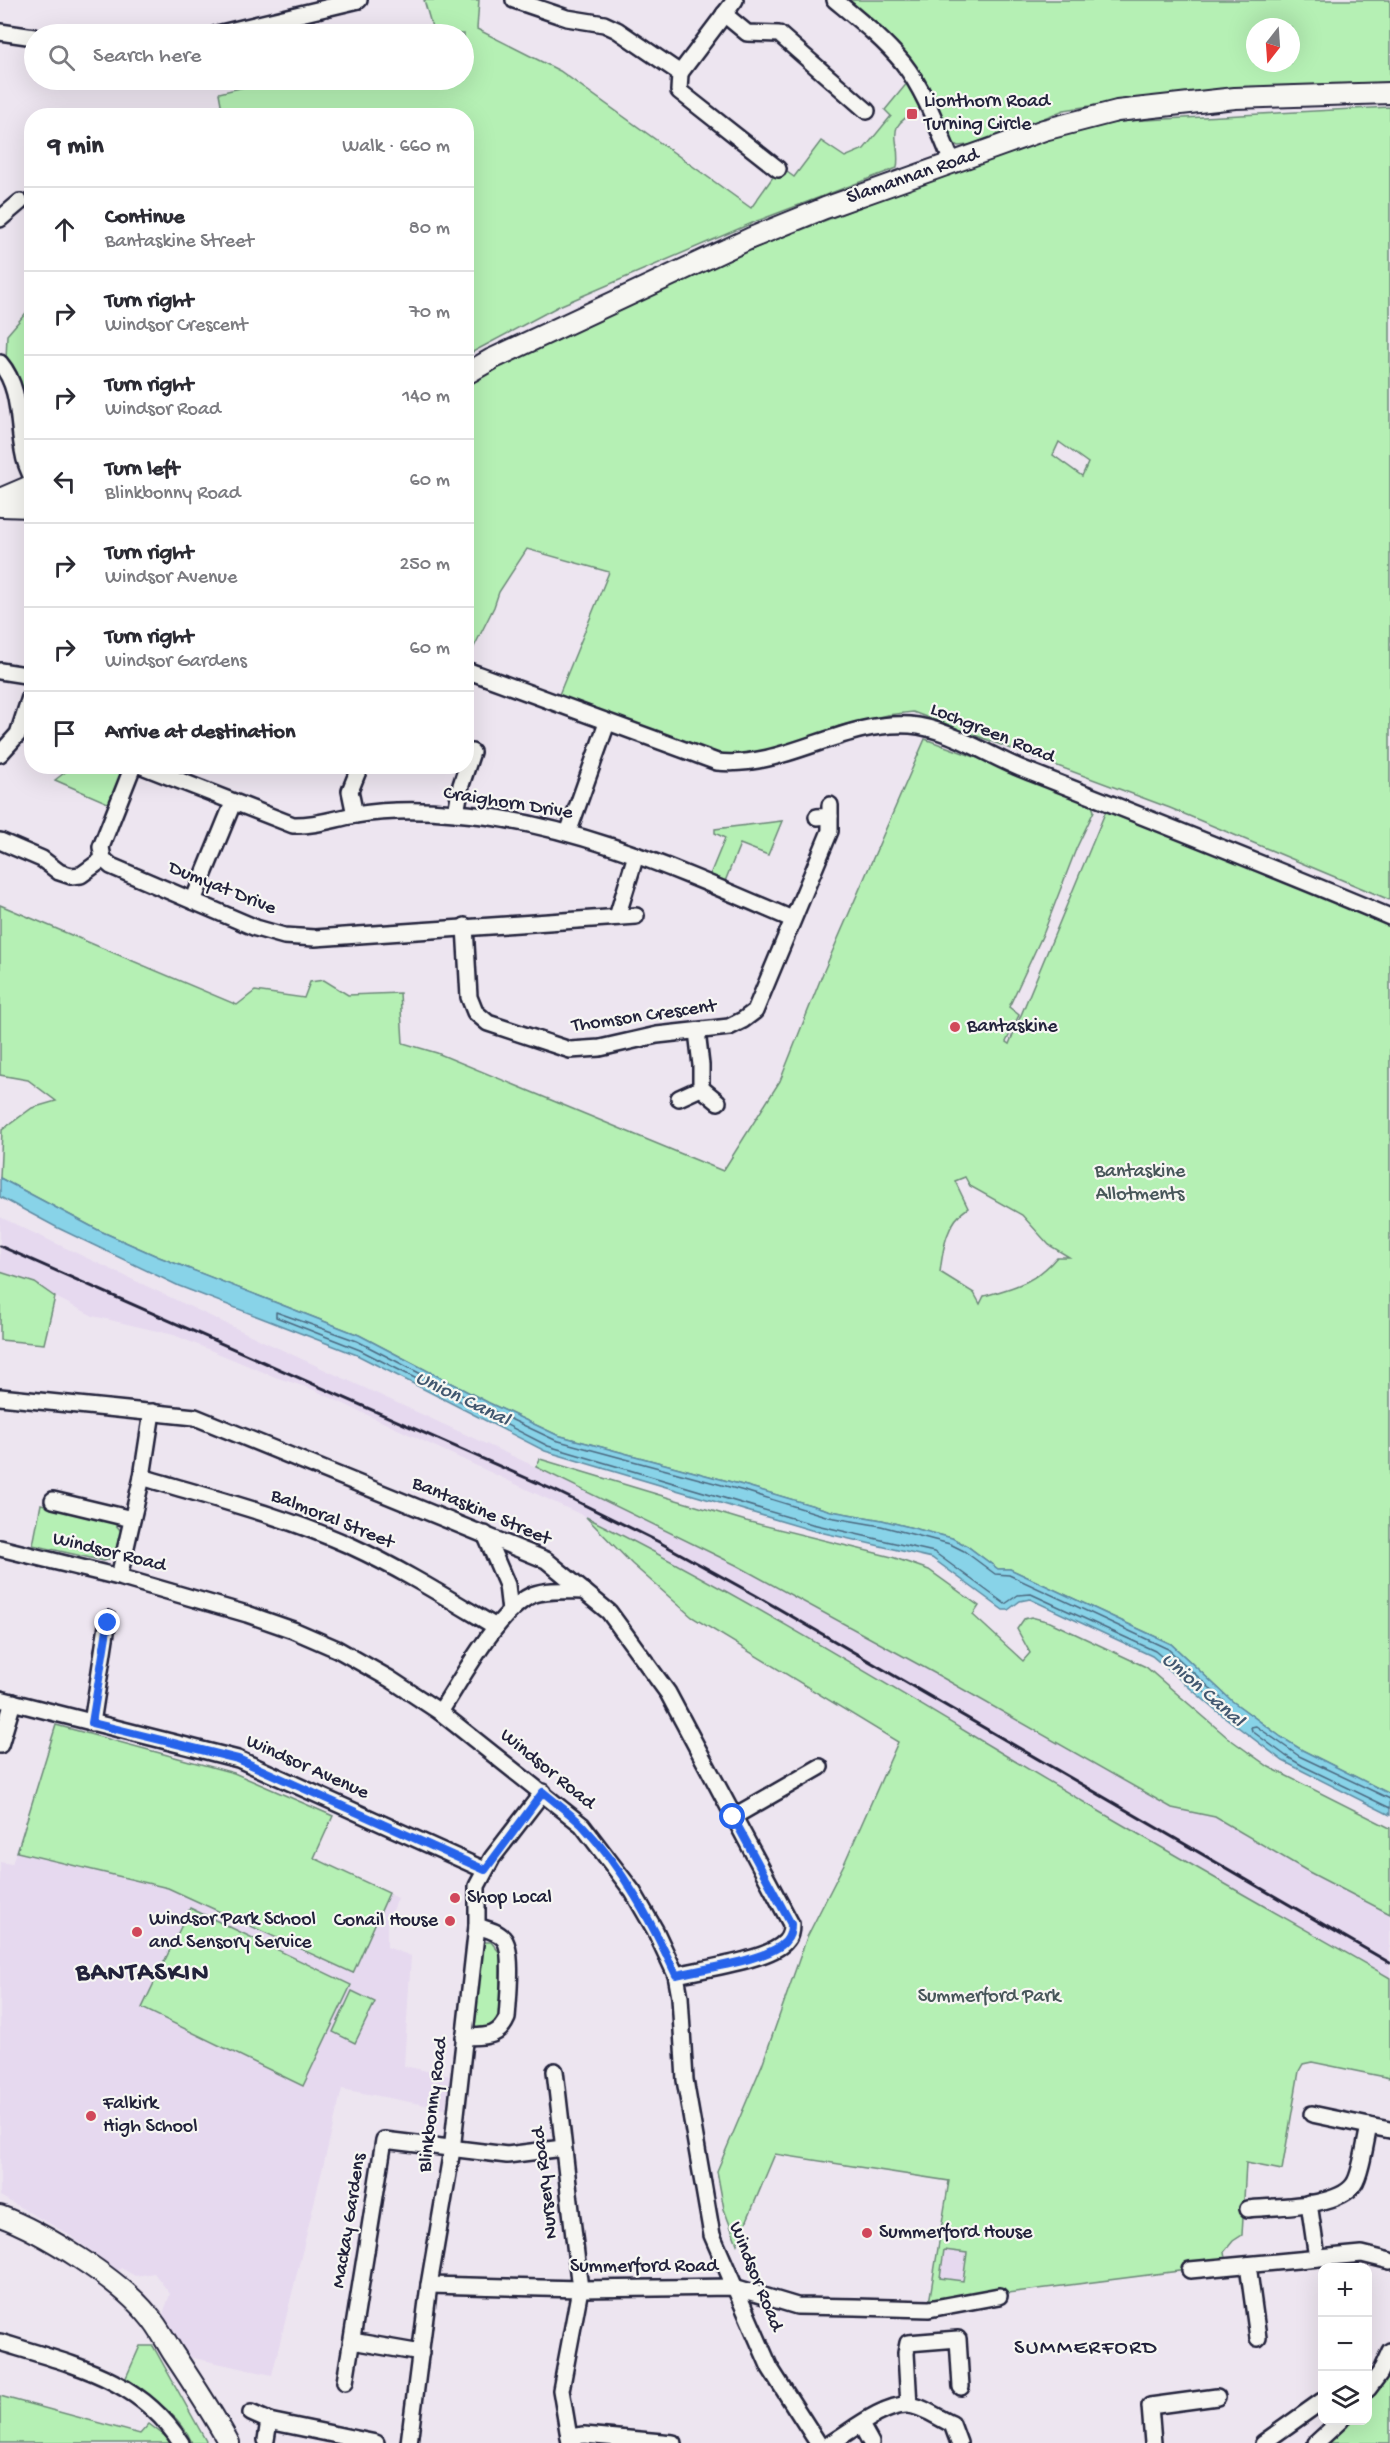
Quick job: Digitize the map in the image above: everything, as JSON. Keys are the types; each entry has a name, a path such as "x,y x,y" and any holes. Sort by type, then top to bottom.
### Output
{"main road":[{"name":"Slamannan Road","path":"474,369 751,238 825,208 1044,130 1118,111 1235,99 1390,93"},
{"path":"0,499 24,493"},
{"path":"0,506 24,494"},
{"path":"0,2216 21,2224 89,2265 134,2299 149,2316 210,2409 229,2443"}],"street":[{"path":"259,24 359,0"},
{"path":"514,0 527,12 604,24 617,30 680,73"},
{"path":"835,0 876,34 904,64 922,93 952,162"},
{"path":"778,169 679,91 680,73 731,4 747,33 779,34 867,111"},
{"path":"0,32 24,36"},
{"path":"0,219 20,202"},
{"path":"0,363 11,382 16,398 24,456"},
{"path":"0,671 24,675"},
{"name":"Lochgreen Road","path":"474,673 717,762 738,764 774,758 854,730 873,727 914,725 934,730 1018,767 1258,861 1390,917"},
{"path":"0,754 18,734 24,716"},
{"path":"568,833 607,723"},
{"path":"0,841 42,859 59,872 71,876 81,875 103,859 101,847 130,774"},
{"name":"Craighorn Drive","path":"162,774 292,825 311,826 355,815 402,812 456,813 568,833 666,865 792,919"},
{"path":"355,815 350,791 357,774"},
{"path":"456,813 465,774"},
{"path":"193,902 233,803"},
{"name":"Thomson Crescent","path":"465,926 469,997 475,1012 488,1023 570,1050 600,1048 657,1035 729,1027 755,1011 830,831 826,813"},
{"path":"617,917 636,855"},
{"name":"Dumyat Drive","path":"103,859 111,866 193,902 256,928 284,936 315,938 636,916"},
{"path":"697,1031 701,1065 700,1088"},
{"path":"679,1098 700,1088"},
{"path":"700,1088 718,1102"},
{"name":"Bantaskine Street","path":"0,1397 195,1417 546,1560 584,1590 609,1612 668,1693 791,1924 790,1934 780,1947 745,1960 676,1975"},
{"path":"119,1576 142,1477 152,1412"},
{"name":"Balmoral Street","path":"142,1477 294,1523 352,1547 496,1626"},
{"path":"53,1500 132,1519"},
{"path":"485,1534 507,1585 510,1611"},
{"name":"Windsor Road","path":"0,1548 119,1576 247,1614 337,1649 390,1679 440,1712 582,1825 609,1857 633,1892 655,1930 676,1975 680,1997 685,2080 711,2235 770,2368 818,2443"},
{"path":"440,1712 496,1626 510,1611 532,1595 584,1590"},
{"path":"92,1723 108,1619"},
{"path":"0,1745 7,1701"},
{"name":"Windsor Avenue","path":"7,1701 238,1759 485,1870"},
{"path":"733,1817 820,1767"},
{"name":"Blinkbonny Road","path":"409,2443 429,2285 452,2150 477,1926 477,1886 485,1870 543,1792"},
{"path":"464,2037 494,2035 503,2028 507,2018 509,1948 504,1938 495,1932 477,1926"},
{"name":"Nursery Road","path":"555,2072 580,2289 561,2390 570,2440"},
{"path":"1312,2114 1390,2130"},
{"path":"1248,2209 1309,2204 1343,2195 1355,2183 1370,2126"},
{"name":"Mackay Gardens","path":"345,2382 384,2140 452,2150"},
{"path":"452,2150 507,2155 563,2148"},
{"path":"1309,2204 1317,2258"},
{"path":"1190,2270 1362,2254 1390,2261"},
{"path":"1248,2265 1258,2338"},
{"name":"Summerford Road","path":"429,2285 580,2289 734,2288 797,2306 929,2309 999,2296"},
{"path":"909,2405 906,2353 908,2343 957,2333 961,2387"},
{"path":"352,2341 421,2353"},
{"path":"0,2342 72,2365 120,2384 156,2410 181,2443"},
{"path":"1374,2370 1390,2351"},
{"path":"1153,2443 1150,2406 1217,2397"},
{"path":"1263,2443 1318,2404"},
{"path":"831,2443 891,2408 909,2405 952,2424 959,2443"},
{"path":"251,2413 269,2421 376,2443"},
{"path":"266,2440 269,2421"},
{"path":"861,2425 871,2443"},
{"path":"1316,2443 1336,2425"},
{"path":"570,2440 584,2435 673,2443"}],"shaded area":[{"path":"0,1217 536,1467 736,1565 936,1674 1172,1808 1215,1817 1309,1872 1390,1914 1390,2039 1359,2010 692,1617 632,1564 586,1517 312,1389 275,1377 174,1335 93,1316 55,1297 35,1283 0,1272"},
{"name":"Falkirk High School","path":"56,1725 234,1773 333,1816 314,1858 398,1898 387,1925 387,1947 411,1956 404,2066 450,2076 446,2109 342,2089 272,2375 189,2357 162,2317 170,2294 154,2273 135,2276 121,2268 118,2271 68,2234 0,2196 0,1862 12,1864"},
{"path":"944,2249 968,2253 963,2281 940,2278"}],"green space":[{"path":"424,0 479,0 477,29 560,71 751,208 780,167 794,177 821,141 845,157 864,149 891,116 885,110 908,82 920,105 918,111 907,117 896,129 897,168 757,221 559,306 474,351 474,108 222,108 219,93 232,90 474,90 474,24 431,24"},
{"path":"846,0 1390,0 1390,85 1148,97 1064,110 979,144 958,146 951,141 940,113 915,65 872,21"},
{"path":"1390,107 1390,900 1170,808 913,712 887,715 839,726 793,746 762,756 718,757 558,697 609,572 527,549 499,592 474,647 474,380 503,363 735,256 1020,144 1083,128 1127,121","holes":["1059,442 1088,463 1082,476 1053,455"]},
{"path":"24,315 24,429 6,361 7,335"},
{"name":"Bantaskine Allotments","path":"925,739 1049,784 1091,803 1094,811 1076,849 1044,932 1009,1007 1019,1015 1006,1042 1009,1044 1105,813 1115,808 1390,921 1390,1794 1281,1737 1232,1701 1171,1644 1010,1569 998,1569 952,1538 882,1520 831,1511 557,1435 489,1403 359,1335 159,1257 98,1230 0,1178 2,1130 32,1108 56,1101 28,1080 0,1075 0,905 237,1005 255,991 304,998 310,982 324,980 348,995 400,993 403,1043 437,1053 723,1171 780,1081 823,973","holes":["965,1177 970,1186 1022,1215 1049,1245 1069,1257 1057,1257 1041,1273 1015,1287 984,1296 980,1304 974,1293 940,1272 944,1245 950,1228 968,1208 955,1181"]},
{"path":"63,774 121,774 110,804 55,780"},
{"path":"782,821 768,855 740,844 724,884 709,877 725,838 715,833 715,829"},
{"path":"0,1272 35,1283 55,1297 44,1344 0,1340"},
{"path":"540,1459 746,1521 892,1557 929,1570 979,1606 973,1615 1023,1661 1030,1653 1017,1629 1024,1619 1031,1617 1050,1622 1146,1667 1227,1737 1269,1767 1390,1828 1390,1914 1309,1872 1215,1817 1172,1808 936,1674 736,1565 536,1467"},
{"path":"41,1504 114,1523 121,1531 112,1557 104,1561 33,1545"},
{"name":"Summerford Park","path":"586,1517 714,1584 1125,1826 1390,1978 1390,2078 1312,2062 1303,2064 1299,2071 1282,2170 1246,2163 1242,2235 1233,2241 1224,2252 1226,2265 929,2303 949,2181 775,2154 737,2244 724,2209 717,2171 762,2065 807,1937 844,1864 898,1742 692,1617 632,1564","holes":["944,2250 967,2253 963,2281 940,2278"]},
{"path":"56,1725 234,1773 333,1816 314,1858 389,1893 353,1973 168,1888 17,1852"},
{"path":"190,1908 351,1985 303,2086 142,2008"},
{"path":"482,1942 491,1942 500,1953 500,2018 492,2030 470,2032"},
{"path":"352,1991 375,2002 355,2043 333,2032"},
{"path":"140,2346 153,2346 207,2443 192,2443 173,2415 125,2380"},
{"path":"1390,2366 1390,2443 1325,2443 1345,2425 1372,2425 1372,2391"},
{"path":"0,2396 140,2434 149,2424 174,2443 0,2443"}],"water":[{"name":"Union Canal","path":"0,1178 98,1230 159,1257 359,1335 489,1403 557,1435 831,1511 882,1520 952,1538 998,1569 1010,1569 1171,1644 1232,1701 1281,1737 1390,1794 1390,1815 1283,1761 1218,1712 1152,1656 1030,1599 1020,1601 1008,1610 1003,1610 932,1558 811,1530 545,1451 357,1355 179,1286 58,1228 0,1197"}],"railway":[{"path":"0,1246 556,1491 659,1542 755,1595 1390,1963"}],"place":[{"name":"Lionthorn Road Turning Circle","path":"912,114"},
{"name":"Bantaskine","path":"955,1027"},
{"name":"Shop Local","path":"455,1898"},
{"name":"Conail House","path":"450,1921"},
{"name":"Windsor Park School and Sensory Service","path":"137,1932"},
{"name":"Falkirk High School","path":"91,2116"},
{"name":"Summerford House","path":"867,2233"}],"district":[{"name":"BANTASKIN","path":"143,1974"},
{"name":"SUMMERFORD","path":"1086,2349"}],"route":[{"path":"108,1623 92,1723 238,1759 485,1870 543,1792 582,1825 609,1857 655,1930 676,1975 745,1960 780,1947 790,1934 791,1924 733,1817"}]}
